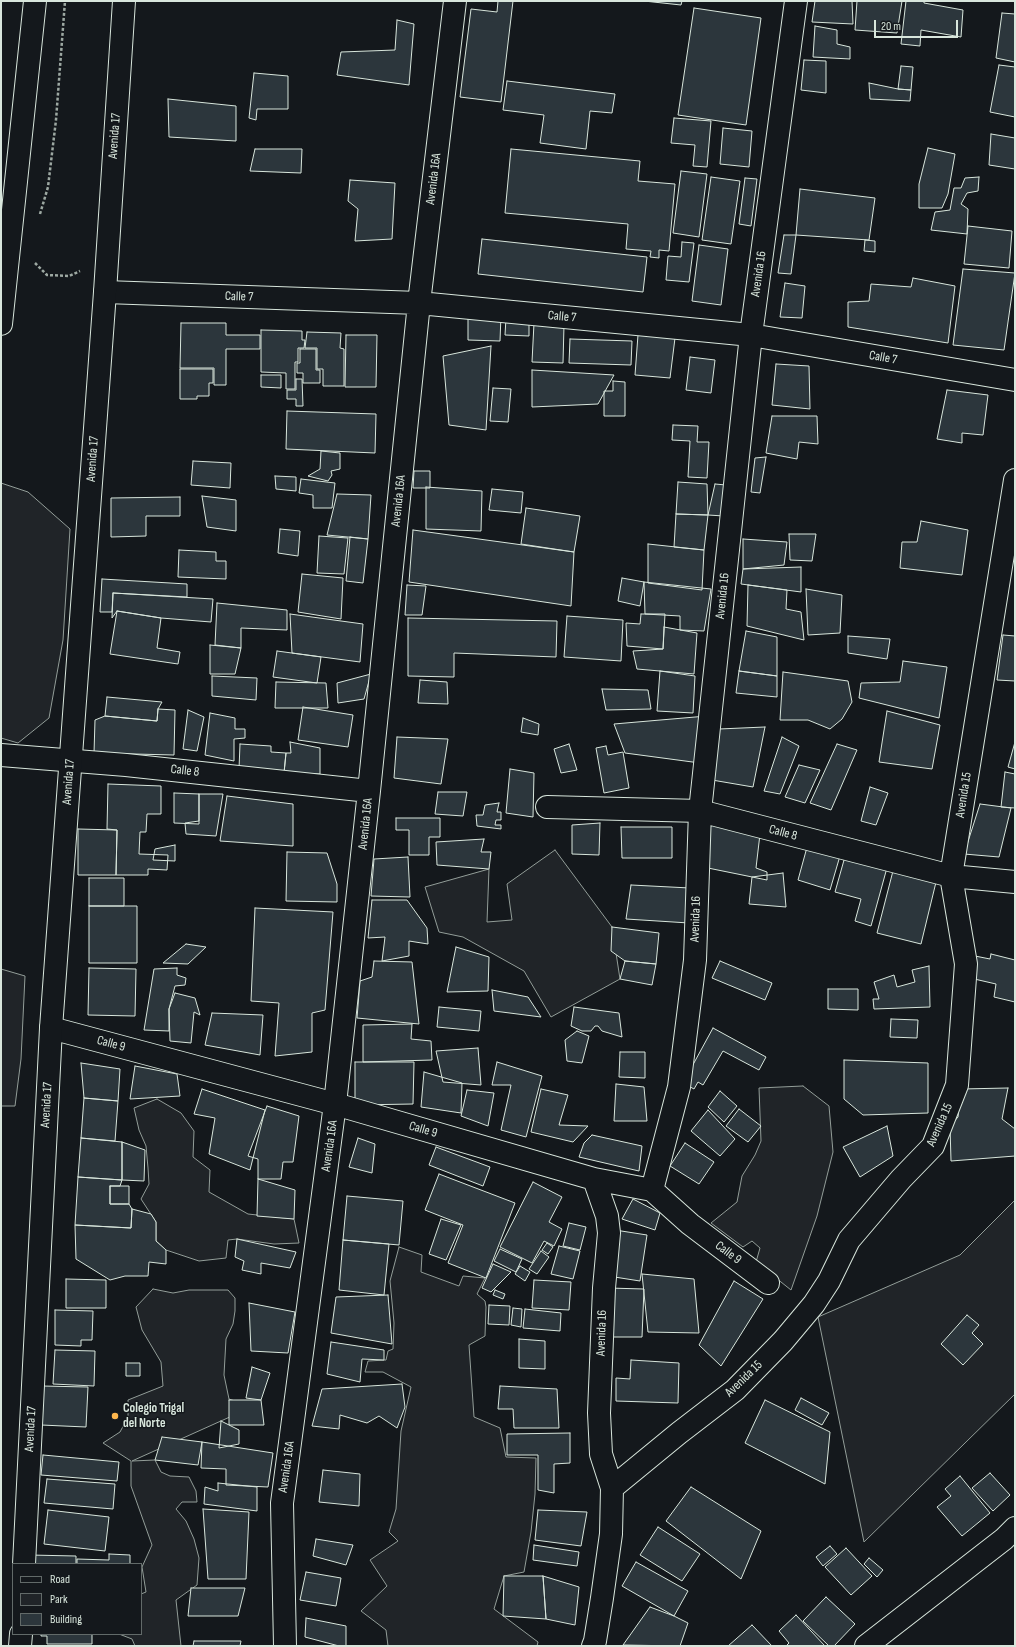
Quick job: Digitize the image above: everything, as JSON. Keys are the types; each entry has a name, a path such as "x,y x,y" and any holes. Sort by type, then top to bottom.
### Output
{"street":[{"path":"1,324 3,287 35,1"},
{"name":"Avenida 17","path":"24,1563 51,1028 105,292 124,1"},
{"name":"Avenida 16A","path":"285,1646 282,1503 335,1104 419,303 455,1"},
{"name":"Avenida 16","path":"652,1190 679,1087 694,960 700,811 751,335 796,1"},
{"name":"Calle 7","path":"105,292 419,303 751,335 1015,380"},
{"name":"Avenida 15","path":"612,1488 679,1433 735,1390 783,1341 814,1304 829,1281 849,1240 901,1179 933,1146 957,1085 966,964 951,876 1015,480"},
{"name":"Calle 8","path":"1,755 71,760 369,791"},
{"name":"Calle 8","path":"547,807 700,811 951,876 1015,882"},
{"name":"Calle 9","path":"51,1028 335,1104 594,1179 652,1190 690,1224 768,1283"},
{"name":"Avenida 16","path":"594,1179 607,1216 609,1233 604,1288 599,1413 602,1454 612,1488"},
{"path":"592,1646 595,1641 611,1534 612,1488"},
{"path":"866,1646 1015,1528"},
{"path":"20,1646 21,1635"}],"path":[{"path":"40,218 48,187 56,120 65,1"}],"green space":[{"path":"1,483 28,492 70,529 63,640 49,718 18,743 1,738"},
{"path":"555,850 612,927 620,979 551,1017 524,971 463,937 439,932 425,887 489,869 487,922 512,920 507,884"},
{"path":"1,969 25,976 21,1059 15,1106 1,1106"},
{"path":"803,1086 829,1106 833,1152 817,1216 791,1290 756,1262 760,1248 752,1241 743,1247 711,1223 737,1202 742,1176 755,1155 761,1141 759,1088"},
{"path":"157,1099 181,1113 194,1131 193,1157 210,1170 209,1192 248,1214 294,1219 299,1243 274,1244 237,1239 228,1240 226,1258 199,1261 166,1250 156,1241 156,1222 141,1199 149,1184 148,1168 146,1146 139,1130 134,1108"},
{"path":"1015,1200 1015,1394 864,1542 818,1317 960,1255"},
{"path":"399,1247 422,1255 421,1272 459,1286 463,1276 485,1278 477,1294 485,1301 485,1336 469,1345 474,1417 500,1428 506,1457 536,1458 535,1494 531,1532 524,1572 504,1576 494,1609 538,1642 537,1646 388,1646 386,1630 361,1611 387,1586 370,1560 398,1541 389,1532 396,1509 401,1431 411,1387 383,1372 365,1372 368,1361 386,1360 388,1351 393,1349 394,1323 390,1281"},
{"path":"153,1289 173,1293 189,1290 228,1290 235,1298 235,1311 233,1324 226,1339 224,1375 229,1399 252,1407 132,1461 155,1460 161,1472 170,1476 189,1477 196,1491 197,1502 182,1502 176,1509 186,1521 194,1539 199,1558 197,1585 176,1600 181,1646 135,1646 132,1639 122,1635 142,1635 142,1594 146,1592 142,1567 152,1545 131,1486 131,1461 103,1443 120,1432 128,1417 128,1400 163,1386 161,1362 142,1330 136,1307"}],"building":[{"path":"498,1 513,1 501,102 460,97 471,9 497,12"},
{"path":"644,1 682,1 681,5"},
{"path":"815,1 852,1 853,24 812,22"},
{"path":"857,1 902,1 897,33 855,30"},
{"path":"906,1 924,1 924,3 963,10 961,37 921,30 920,46 901,44"},
{"path":"694,8 761,18 746,125 678,115"},
{"path":"1002,13 1015,14 1015,62 996,58"},
{"path":"397,20 414,24 409,85 337,75 341,52 395,50"},
{"path":"815,26 837,30 837,44 850,47 850,59 813,57"},
{"path":"804,60 826,61 826,93 801,90"},
{"path":"999,65 1015,67 1015,117 990,112"},
{"path":"901,66 913,67 911,90 898,89"},
{"path":"254,73 288,76 288,109 257,109 256,120 249,118"},
{"path":"507,81 615,94 612,113 590,111 586,149 540,143 544,115 503,110"},
{"path":"869,83 911,90 910,101 870,99"},
{"path":"168,99 236,106 236,141 169,137"},
{"path":"674,118 711,121 707,167 693,166 695,145 671,143"},
{"path":"723,128 752,131 749,167 720,164"},
{"path":"991,134 1015,138 1015,169 989,165"},
{"path":"928,148 955,154 948,194 942,208 919,208 919,184"},
{"path":"255,149 302,149 301,173 250,171"},
{"path":"511,149 640,161 638,181 675,184 669,251 659,250 659,258 650,257 651,251 626,249 628,224 505,213"},
{"path":"681,171 707,174 699,237 673,233"},
{"path":"711,177 740,181 731,244 702,240"},
{"path":"979,177 978,191 967,193 961,204 968,209 967,234 931,230 935,212 950,210 954,188 961,188 965,178"},
{"path":"745,178 757,179 751,226 739,224"},
{"path":"350,180 395,183 392,239 355,241 358,209 348,201"},
{"path":"800,189 875,198 869,240 796,235"},
{"path":"968,226 1012,231 1009,268 964,264"},
{"path":"784,235 796,235 791,274 778,273"},
{"path":"482,239 647,257 643,292 478,274"},
{"path":"865,240 875,241 875,252 864,251"},
{"path":"682,242 694,243 689,282 666,280 668,256 681,257"},
{"path":"699,245 728,249 721,305 692,301"},
{"path":"963,269 1015,273 1004,350 953,345"},
{"path":"913,278 955,286 948,343 848,327 848,302 869,301 871,284 911,287"},
{"path":"785,283 805,286 802,318 780,317"},
{"path":"468,315 501,315 500,341 468,340"},
{"path":"506,318 529,319 529,336 505,335"},
{"path":"181,323 226,323 226,335 260,335 260,349 226,349 226,385 214,385 214,368 180,368"},
{"path":"534,323 564,325 563,363 532,362"},
{"path":"261,330 302,331 302,340 305,340 304,348 298,348 298,362 295,362 295,389 286,389 286,373 261,372"},
{"path":"307,332 341,333 340,348 344,349 344,386 323,386 323,369 317,369 317,348 305,348"},
{"path":"346,335 377,335 376,387 345,387"},
{"path":"638,335 675,338 670,378 635,375"},
{"path":"570,339 632,341 631,365 569,363"},
{"path":"491,346 486,430 449,425 443,356"},
{"path":"300,349 316,349 316,370 320,370 320,383 303,383 303,373 297,373 297,363 300,363"},
{"path":"690,357 715,360 711,393 686,390"},
{"path":"776,364 809,366 810,409 772,405"},
{"path":"180,369 213,369 213,383 209,383 209,396 197,396 197,399 180,399"},
{"path":"532,370 614,375 598,404 532,407"},
{"path":"261,375 281,375 281,388 261,387"},
{"path":"296,379 302,379 303,406 296,406 296,399 287,399 287,390 296,390"},
{"path":"613,381 625,382 625,416 604,416 604,391 613,391"},
{"path":"493,388 511,389 508,422 490,421"},
{"path":"947,390 988,395 983,435 962,433 962,443 937,439"},
{"path":"287,411 376,414 375,453 286,449"},
{"path":"772,416 817,416 818,444 799,442 797,459 766,453"},
{"path":"673,425 698,426 697,442 709,442 707,478 688,477 690,441 672,440"},
{"path":"321,451 340,453 340,469 331,471 332,475 328,481 308,476 320,469"},
{"path":"766,457 760,493 751,492 755,458"},
{"path":"193,461 231,463 230,488 191,485"},
{"path":"414,471 430,471 430,488 413,488"},
{"path":"275,476 296,477 296,491 276,489"},
{"path":"301,479 335,483 332,508 313,508 313,495 299,493"},
{"path":"678,482 707,484 708,515 676,514"},
{"path":"715,484 726,485 724,516 708,515"},
{"path":"426,487 482,491 481,531 426,529"},
{"path":"492,489 523,492 521,513 489,510"},
{"path":"337,494 371,495 368,539 327,535"},
{"path":"202,496 236,500 236,531 207,527"},
{"path":"180,497 180,516 146,516 146,536 111,537 111,498"},
{"path":"526,508 580,516 574,552 521,544"},
{"path":"676,514 708,515 704,550 674,547"},
{"path":"921,521 968,530 962,575 900,568 902,542 917,542"},
{"path":"280,529 300,531 298,556 278,553"},
{"path":"413,530 574,552 571,606 409,582"},
{"path":"789,534 816,534 812,561 790,560"},
{"path":"319,536 348,538 344,574 317,573"},
{"path":"350,537 368,539 363,583 346,581"},
{"path":"743,539 787,542 784,565 743,569"},
{"path":"648,544 704,550 702,590 648,583"},
{"path":"179,550 216,552 216,561 226,561 226,579 178,577"},
{"path":"801,567 801,592 741,584 743,569"},
{"path":"302,574 343,578 341,619 298,612"},
{"path":"622,578 644,582 640,606 618,601"},
{"path":"102,579 187,584 187,597 113,593 112,612 100,612"},
{"path":"644,582 711,589 704,631 680,630 680,616 645,614"},
{"path":"407,585 426,586 422,615 405,615"},
{"path":"748,585 787,590 786,609 801,612 804,640 747,626"},
{"path":"806,589 842,595 840,633 808,635"},
{"path":"113,593 213,599 211,622 161,618 117,611 112,618"},
{"path":"217,603 287,610 287,630 241,628 241,648 215,645"},
{"path":"117,611 161,618 157,648 180,652 178,664 110,654"},
{"path":"290,614 363,624 360,662 292,653"},
{"path":"641,614 665,614 663,649 627,646 626,623 640,624"},
{"path":"567,616 623,620 621,661 564,657"},
{"path":"408,618 557,621 556,657 454,653 454,677 408,676"},
{"path":"664,627 697,633 694,674 637,669 633,651 663,649"},
{"path":"746,631 777,637 777,676 739,671"},
{"path":"1003,635 1015,636 1015,681 997,680"},
{"path":"848,636 890,639 887,659 848,653"},
{"path":"210,645 241,648 235,674 210,674"},
{"path":"277,651 321,657 317,683 273,677"},
{"path":"903,661 947,667 939,718 859,698 861,683 900,682"},
{"path":"660,671 695,676 693,713 657,711"},
{"path":"739,671 777,676 777,697 736,693"},
{"path":"783,672 848,681 852,702 842,719 830,729 808,720 780,720"},
{"path":"371,674 364,699 338,703 337,683"},
{"path":"212,676 257,678 256,700 212,696"},
{"path":"420,680 447,682 448,704 418,703"},
{"path":"276,682 326,683 328,708 275,708"},
{"path":"602,689 648,690 651,709 606,710"},
{"path":"107,697 162,702 158,709 157,721 105,716"},
{"path":"303,707 353,715 348,747 298,740"},
{"path":"158,709 175,710 174,755 94,753 95,720 105,716 157,721"},
{"path":"188,710 204,717 197,751 183,749"},
{"path":"887,711 940,725 932,769 879,762"},
{"path":"210,713 235,718 235,729 245,729 245,738 234,739 234,761 205,755"},
{"path":"707,716 700,763 625,753 614,724"},
{"path":"523,718 539,724 538,735 521,732"},
{"path":"765,727 753,787 712,780 719,729"},
{"path":"397,737 448,739 441,784 394,778"},
{"path":"782,737 799,746 780,794 764,791"},
{"path":"290,742 320,748 320,774 284,773 286,753 291,753"},
{"path":"1015,742 1015,769 1008,767"},
{"path":"240,744 271,746 271,752 286,753 284,773 239,769"},
{"path":"569,744 577,770 561,773 554,749"},
{"path":"837,744 857,750 831,810 810,803"},
{"path":"606,746 608,755 623,752 629,788 604,793 596,748"},
{"path":"799,765 820,770 805,803 785,797"},
{"path":"510,769 534,773 533,817 506,813"},
{"path":"1005,772 1015,774 1015,808 1001,807"},
{"path":"108,784 161,786 161,814 147,814 146,832 140,832 139,854 168,855 167,870 148,869 148,875 116,875 117,830 107,829"},
{"path":"870,787 888,793 876,825 861,821"},
{"path":"438,792 467,792 463,816 435,814"},
{"path":"174,793 199,794 199,824 174,823"},
{"path":"199,794 223,794 216,836 186,834 185,823 199,821"},
{"path":"227,796 293,804 293,846 220,841"},
{"path":"499,803 497,812 501,812 501,820 496,820 495,825 501,825 501,829 477,826 476,815 483,815 485,805"},
{"path":"980,804 1011,808 999,857 964,854"},
{"path":"396,818 440,818 440,837 429,837 429,855 409,855 409,830 396,830"},
{"path":"710,822 760,834 756,868 767,872 767,880 703,867"},
{"path":"600,823 599,855 572,854 572,825"},
{"path":"621,827 672,827 672,858 622,858"},
{"path":"78,829 117,830 116,875 78,875"},
{"path":"484,839 481,852 491,852 489,869 437,865 436,842"},
{"path":"809,840 842,849 830,890 798,880"},
{"path":"175,845 175,861 153,860 155,849"},
{"path":"287,852 327,853 337,884 337,902 286,901"},
{"path":"846,853 888,864 871,926 855,921 861,899 835,892"},
{"path":"408,857 410,897 371,896 374,859"},
{"path":"894,867 937,878 921,944 877,933"},
{"path":"783,873 786,907 749,904 752,877"},
{"path":"89,878 124,878 124,906 89,906"},
{"path":"631,885 690,888 689,923 626,919"},
{"path":"372,900 407,900 427,928 428,944 409,941 409,956 382,961 385,937 368,938"},
{"path":"89,906 137,906 137,963 89,963"},
{"path":"255,908 333,912 325,1010 312,1013 312,1052 275,1056 279,1003 251,1001"},
{"path":"612,927 659,933 656,964 625,961 611,951"},
{"path":"186,944 206,947 188,964 163,963"},
{"path":"456,947 489,957 488,991 447,992"},
{"path":"991,954 1015,960 1015,1002 994,997 996,984 970,978 975,956 990,959"},
{"path":"374,961 412,962 419,1024 357,1018 360,981 372,977"},
{"path":"625,961 656,964 652,985 620,979"},
{"path":"720,961 772,983 765,1000 712,978"},
{"path":"929,966 930,1007 874,1009 873,999 879,999 874,982 894,975 897,987 915,982 912,970"},
{"path":"89,968 136,969 135,1016 88,1015"},
{"path":"177,968 177,975 186,978 185,985 175,986 169,1009 169,1031 144,1030 154,969"},
{"path":"828,989 858,989 858,1010 828,1009"},
{"path":"492,990 528,997 541,1017 494,1011"},
{"path":"175,993 195,998 200,1015 194,1012 191,1043 170,1041 169,1009"},
{"path":"439,1007 481,1011 479,1031 437,1027"},
{"path":"574,1007 619,1013 622,1037 602,1031 598,1026 595,1026 591,1031 582,1031 571,1026"},
{"path":"212,1013 263,1015 260,1055 205,1045"},
{"path":"891,1019 918,1020 917,1038 890,1037"},
{"path":"412,1024 411,1039 431,1041 432,1060 363,1062 363,1025"},
{"path":"713,1028 766,1057 759,1070 723,1051 703,1085 698,1082 694,1089 683,1083"},
{"path":"577,1031 589,1036 582,1063 567,1061 565,1040"},
{"path":"478,1048 481,1085 443,1082 436,1051"},
{"path":"620,1052 645,1052 645,1078 619,1077"},
{"path":"844,1060 928,1063 928,1113 863,1115 844,1099"},
{"path":"355,1062 414,1062 413,1104 355,1105"},
{"path":"497,1062 542,1076 526,1137 501,1130 511,1085 492,1085"},
{"path":"81,1063 120,1069 118,1101 84,1098"},
{"path":"135,1066 177,1074 180,1096 130,1099"},
{"path":"424,1072 462,1083 461,1113 421,1107"},
{"path":"616,1084 644,1087 647,1121 614,1121"},
{"path":"1008,1088 1002,1119 1015,1129 1015,1156 951,1161 950,1126 958,1117 961,1089"},
{"path":"202,1089 265,1110 250,1170 209,1154 215,1118 194,1114"},
{"path":"541,1089 568,1095 559,1125 588,1126 573,1142 531,1132"},
{"path":"467,1090 494,1093 488,1126 461,1116"},
{"path":"720,1091 737,1106 724,1122 708,1107"},
{"path":"84,1098 118,1101 115,1141 81,1138"},
{"path":"267,1106 299,1116 293,1162 283,1162 281,1179 258,1179 258,1159 248,1156"},
{"path":"739,1109 761,1126 748,1142 726,1126"},
{"path":"708,1110 735,1139 720,1156 691,1131"},
{"path":"887,1126 893,1156 860,1177 843,1147"},
{"path":"592,1135 642,1146 639,1171 579,1157 584,1143"},
{"path":"81,1138 122,1142 122,1180 78,1177"},
{"path":"358,1138 375,1144 372,1173 349,1167"},
{"path":"122,1142 145,1150 144,1181 122,1180"},
{"path":"685,1143 714,1162 699,1184 670,1166"},
{"path":"436,1147 490,1167 483,1186 429,1165"},
{"path":"439,1174 515,1203 486,1278 448,1263 463,1225 425,1210"},
{"path":"78,1177 122,1180 120,1186 110,1186 110,1204 129,1204 132,1209 131,1228 75,1225"},
{"path":"258,1179 295,1190 294,1219 257,1216"},
{"path":"533,1182 562,1197 549,1222 562,1229 554,1246 544,1241 532,1263 500,1247"},
{"path":"110,1186 129,1186 129,1204 110,1204"},
{"path":"347,1196 403,1201 399,1245 343,1240"},
{"path":"633,1199 660,1213 655,1230 622,1219"},
{"path":"132,1209 151,1214 156,1222 156,1241 166,1250 166,1264 149,1262 148,1276 125,1276 110,1280 76,1259 75,1225 131,1228"},
{"path":"441,1219 461,1225 446,1260 429,1254"},
{"path":"569,1223 586,1227 580,1250 563,1246"},
{"path":"615,1230 647,1235 640,1281 608,1276"},
{"path":"237,1239 296,1252 290,1268 261,1263 261,1274 242,1270 244,1261 235,1257"},
{"path":"343,1240 389,1244 384,1295 339,1290"},
{"path":"547,1243 553,1247 548,1254 542,1250"},
{"path":"559,1246 580,1251 573,1279 551,1274"},
{"path":"500,1249 522,1259 516,1272 494,1261"},
{"path":"541,1251 549,1257 537,1274 529,1269"},
{"path":"493,1264 511,1272 491,1292 482,1288"},
{"path":"520,1266 530,1272 525,1281 515,1274"},
{"path":"642,1274 694,1279 699,1333 648,1332"},
{"path":"66,1279 106,1280 106,1308 66,1308"},
{"path":"534,1280 571,1282 569,1310 532,1308"},
{"path":"734,1281 763,1299 721,1366 699,1345"},
{"path":"608,1288 644,1289 642,1337 610,1337"},
{"path":"495,1290 505,1294 503,1299 493,1295"},
{"path":"388,1295 392,1344 331,1333 336,1297"},
{"path":"249,1303 295,1312 288,1353 251,1351"},
{"path":"489,1305 510,1306 509,1325 488,1324"},
{"path":"513,1308 522,1309 521,1327 511,1325"},
{"path":"525,1309 561,1313 560,1331 523,1328"},
{"path":"55,1310 93,1311 92,1340 81,1340 81,1346 55,1345"},
{"path":"967,1315 979,1325 972,1333 983,1344 963,1365 941,1344"},
{"path":"519,1339 545,1341 545,1369 519,1368"},
{"path":"331,1342 384,1350 384,1360 362,1359 360,1382 327,1374"},
{"path":"55,1350 95,1351 94,1386 53,1384"},
{"path":"631,1360 679,1363 678,1403 616,1401 616,1378 630,1379"},
{"path":"126,1363 140,1363 140,1376 126,1376"},
{"path":"252,1367 270,1373 261,1400 246,1398"},
{"path":"402,1384 405,1407 397,1428 379,1416 367,1423 340,1415 339,1429 312,1426 322,1389"},
{"path":"42,1386 88,1387 86,1427 41,1425"},
{"path":"500,1386 557,1389 559,1428 514,1428 513,1409 498,1409"},
{"path":"801,1398 829,1413 822,1425 795,1410"},
{"path":"229,1400 261,1400 264,1425 229,1425"},
{"path":"765,1400 830,1432 825,1484 745,1443"},
{"path":"221,1421 239,1430 239,1444 219,1448"},
{"path":"570,1433 570,1463 554,1464 554,1493 538,1490 538,1455 507,1455 507,1434"},
{"path":"162,1437 202,1442 198,1465 155,1460"},
{"path":"202,1442 273,1453 268,1487 226,1485 226,1469 201,1468"},
{"path":"43,1455 119,1462 117,1481 41,1475"},
{"path":"323,1470 360,1474 359,1506 319,1502"},
{"path":"990,1473 1010,1495 993,1511 972,1488"},
{"path":"960,1476 990,1513 962,1536 937,1507 951,1496 945,1489"},
{"path":"47,1479 115,1484 113,1509 44,1503"},
{"path":"218,1483 257,1487 257,1511 204,1504 205,1487 218,1491"},
{"path":"691,1487 761,1531 741,1579 666,1521"},
{"path":"203,1509 249,1512 246,1579 208,1579"},
{"path":"48,1510 109,1517 105,1551 44,1544"},
{"path":"538,1510 587,1512 581,1546 535,1540"},
{"path":"658,1527 700,1554 682,1581 640,1555"},
{"path":"316,1539 353,1545 346,1565 313,1556"},
{"path":"534,1545 579,1552 577,1566 533,1560"},
{"path":"830,1546 837,1554 823,1566 816,1557"},
{"path":"846,1548 872,1576 851,1595 825,1567"},
{"path":"109,1554 130,1555 130,1563 77,1563 77,1559 109,1560"},
{"path":"29,1555 76,1556 76,1563 29,1563"},
{"path":"869,1558 883,1570 877,1577 864,1564"},
{"path":"636,1562 688,1591 674,1616 622,1586"},
{"path":"306,1572 341,1578 336,1606 300,1600"},
{"path":"504,1576 543,1576 546,1619 503,1616"},
{"path":"543,1576 579,1587 575,1625 546,1619"},
{"path":"191,1588 245,1588 238,1616 188,1616"},
{"path":"826,1597 855,1624 834,1646 829,1646 803,1621"},
{"path":"650,1607 688,1623 680,1646 623,1645"},
{"path":"796,1615 825,1646 786,1646 789,1643 779,1631"},
{"path":"306,1618 346,1626 346,1646 339,1646 305,1637"},
{"path":"752,1625 772,1646 728,1646"},
{"path":"92,1635 92,1644 47,1644 47,1636 41,1636"},
{"path":"194,1641 241,1641 240,1646 193,1646"}],"place":[{"name":"Colegio Trigal del Norte","path":"115,1416"}]}
